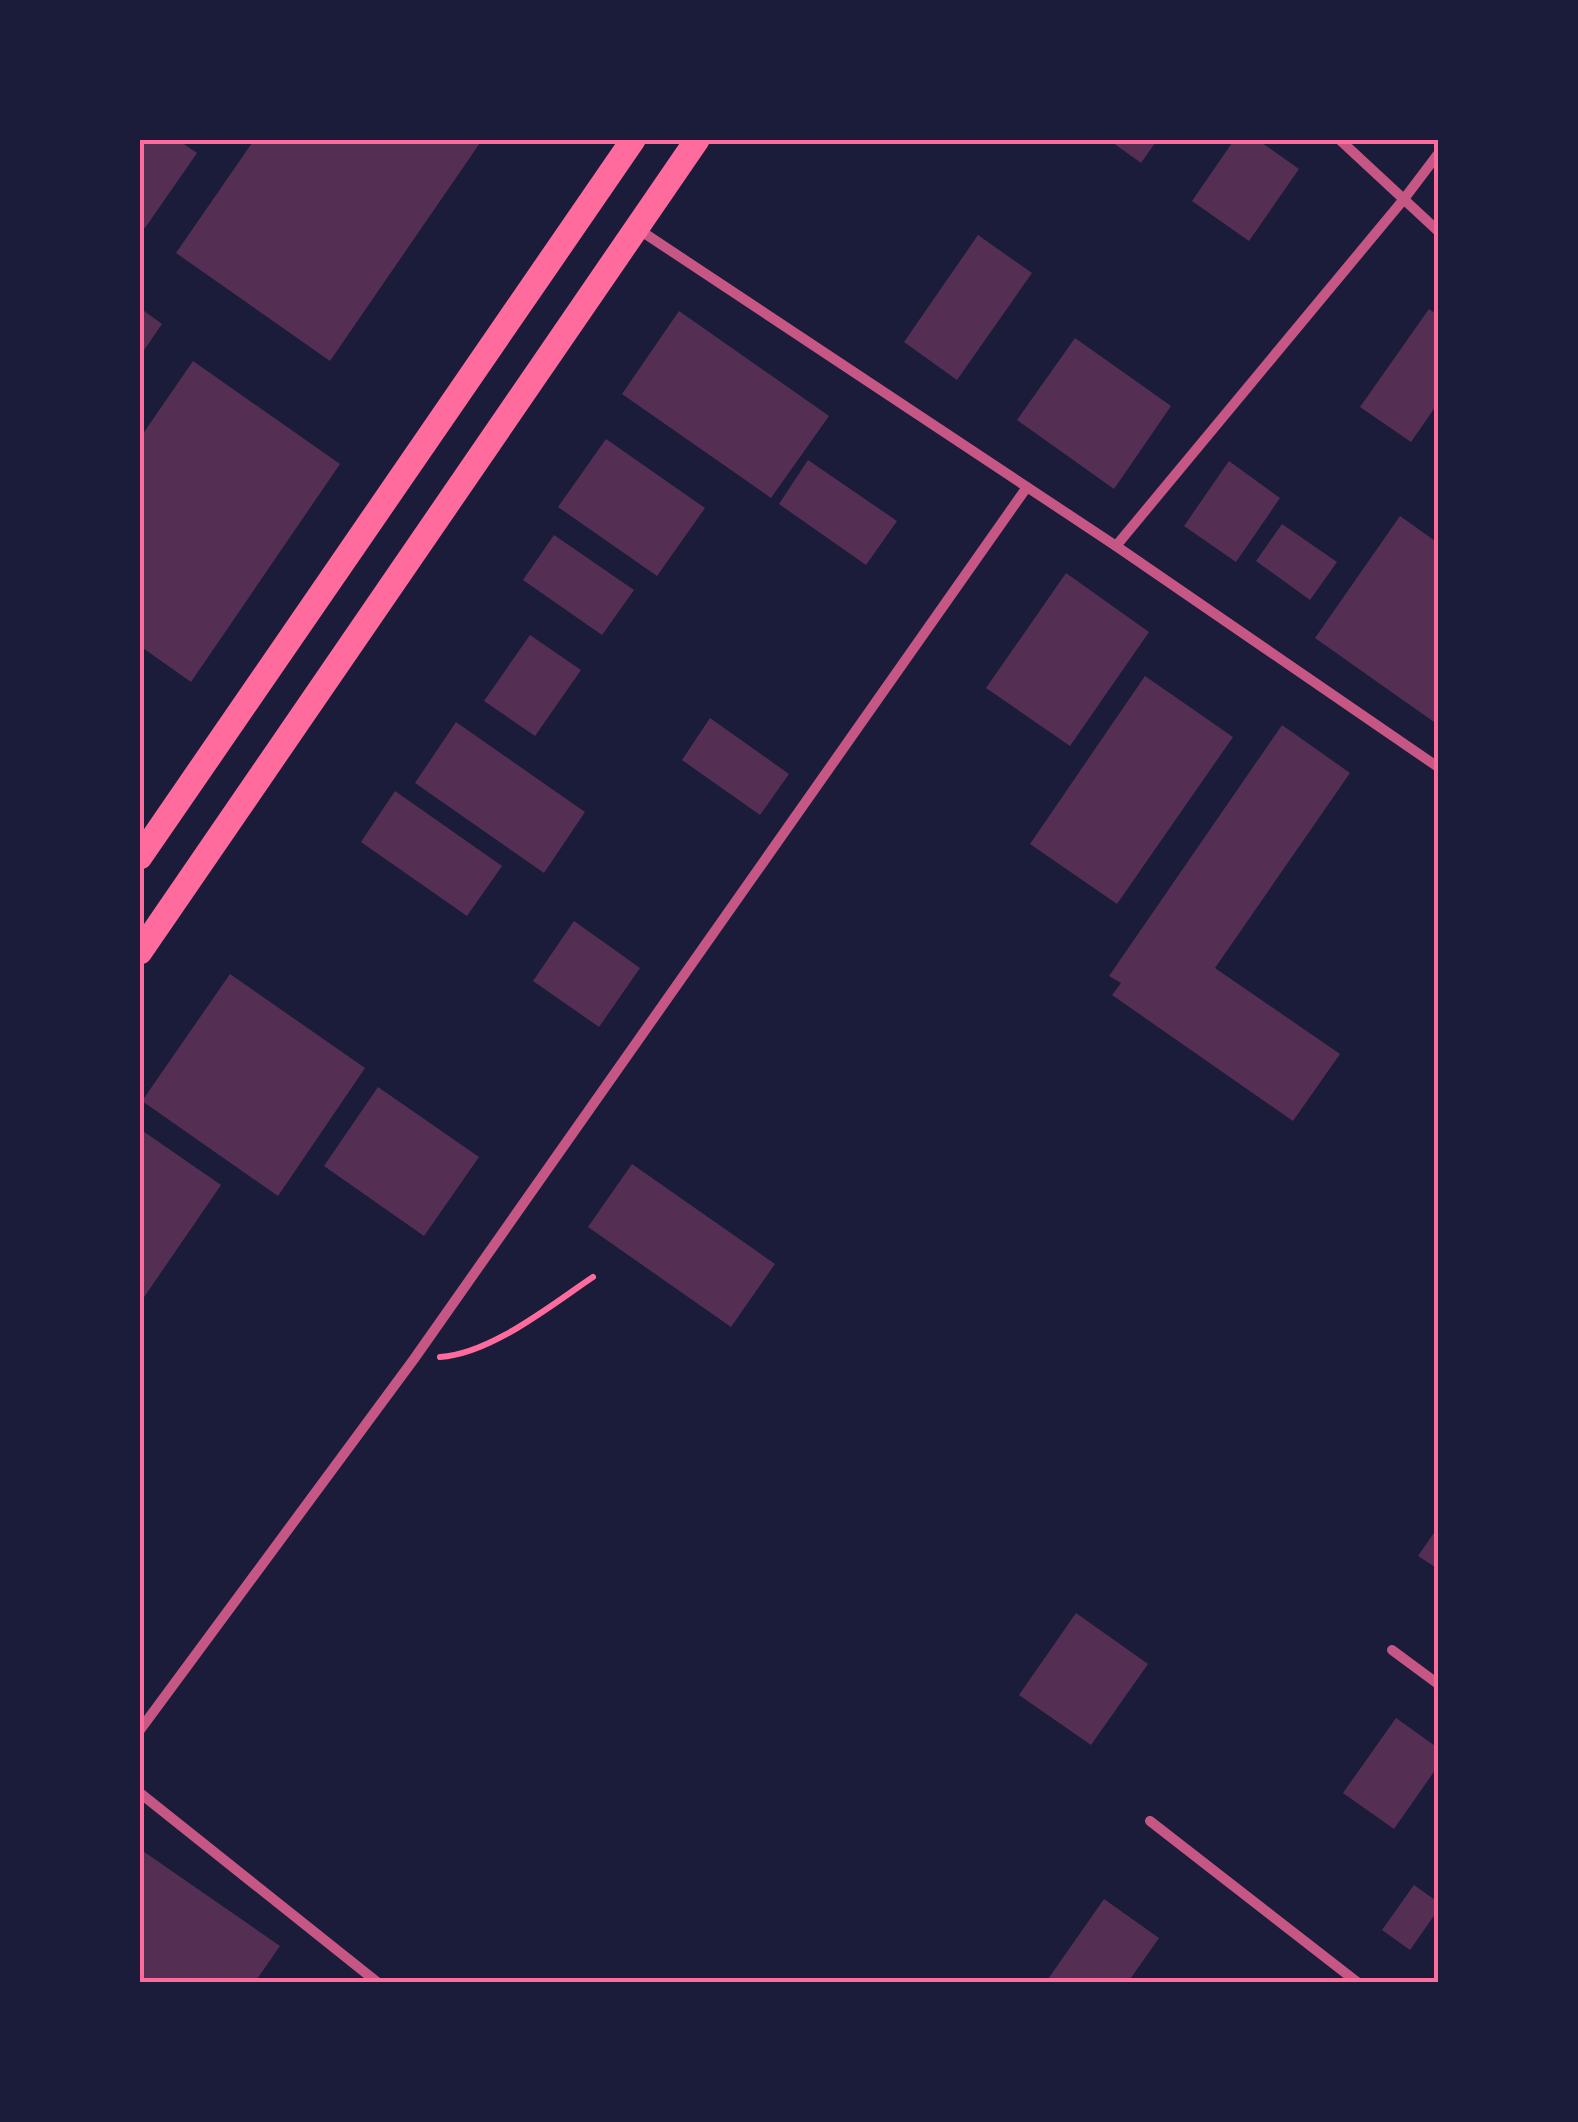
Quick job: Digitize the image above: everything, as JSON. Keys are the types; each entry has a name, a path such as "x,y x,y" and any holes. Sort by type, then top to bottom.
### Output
{"main road":[{"path":"140,857 632,140"},
{"path":"140,952 697,140"}],"street":[{"path":"1340,140 1438,231"},
{"path":"1116,546 1438,154"},
{"path":"636,228 1116,546 1438,766"},
{"path":"140,1730 414,1359 1027,487"},
{"path":"1392,1650 1438,1684"},
{"path":"140,1793 377,1982"},
{"path":"1150,1821 1357,1982"}],"path":[{"path":"414,1359 456,1356 502,1336 593,1277"}],"building":[{"path":"140,140 178,140 197,153 145,228 140,225"},
{"path":"254,140 482,140 330,361 176,253"},
{"path":"1109,140 1157,140 1141,163"},
{"path":"1234,140 1258,140 1299,169 1249,241 1192,201"},
{"path":"978,235 1032,273 957,380 904,342"},
{"path":"140,308 162,324 140,356"},
{"path":"1429,309 1438,315 1438,403 1411,442 1360,407"},
{"path":"679,311 829,416 771,498 622,394"},
{"path":"1075,338 1171,406 1114,489 1017,420"},
{"path":"193,361 340,464 191,682 140,646 140,438"},
{"path":"606,439 705,508 657,576 558,507"},
{"path":"808,460 897,521 866,565 779,504"},
{"path":"1229,461 1280,498 1236,562 1184,526"},
{"path":"1400,516 1438,543 1438,715 1434,722 1315,638"},
{"path":"1282,524 1337,562 1310,600 1256,561"},
{"path":"554,535 634,590 602,635 523,580"},
{"path":"1066,573 1149,632 1070,746 986,688"},
{"path":"530,635 581,670 535,736 484,701"},
{"path":"1145,676 1233,737 1117,904 1030,844"},
{"path":"710,718 789,774 760,815 682,760"},
{"path":"456,722 585,812 544,873 415,783"},
{"path":"1282,725 1350,773 1215,968 1340,1054 1293,1121 1112,995 1121,983 1109,976"},
{"path":"395,791 502,866 467,916 361,842"},
{"path":"574,921 640,968 599,1027 533,981"},
{"path":"230,974 365,1068 278,1196 142,1101"},
{"path":"378,1087 479,1157 424,1236 324,1166"},
{"path":"140,1129 221,1185 140,1303"},
{"path":"632,1164 775,1264 731,1327 588,1227"},
{"path":"1438,1527 1438,1569 1418,1556"},
{"path":"1076,1613 1148,1664 1091,1745 1019,1695"},
{"path":"1396,1718 1438,1748 1438,1766 1394,1829 1343,1793"},
{"path":"140,1849 280,1946 255,1982 140,1982"},
{"path":"1414,1885 1438,1902 1438,1910 1410,1950 1382,1930"},
{"path":"1104,1899 1159,1938 1128,1982 1046,1982"}]}
